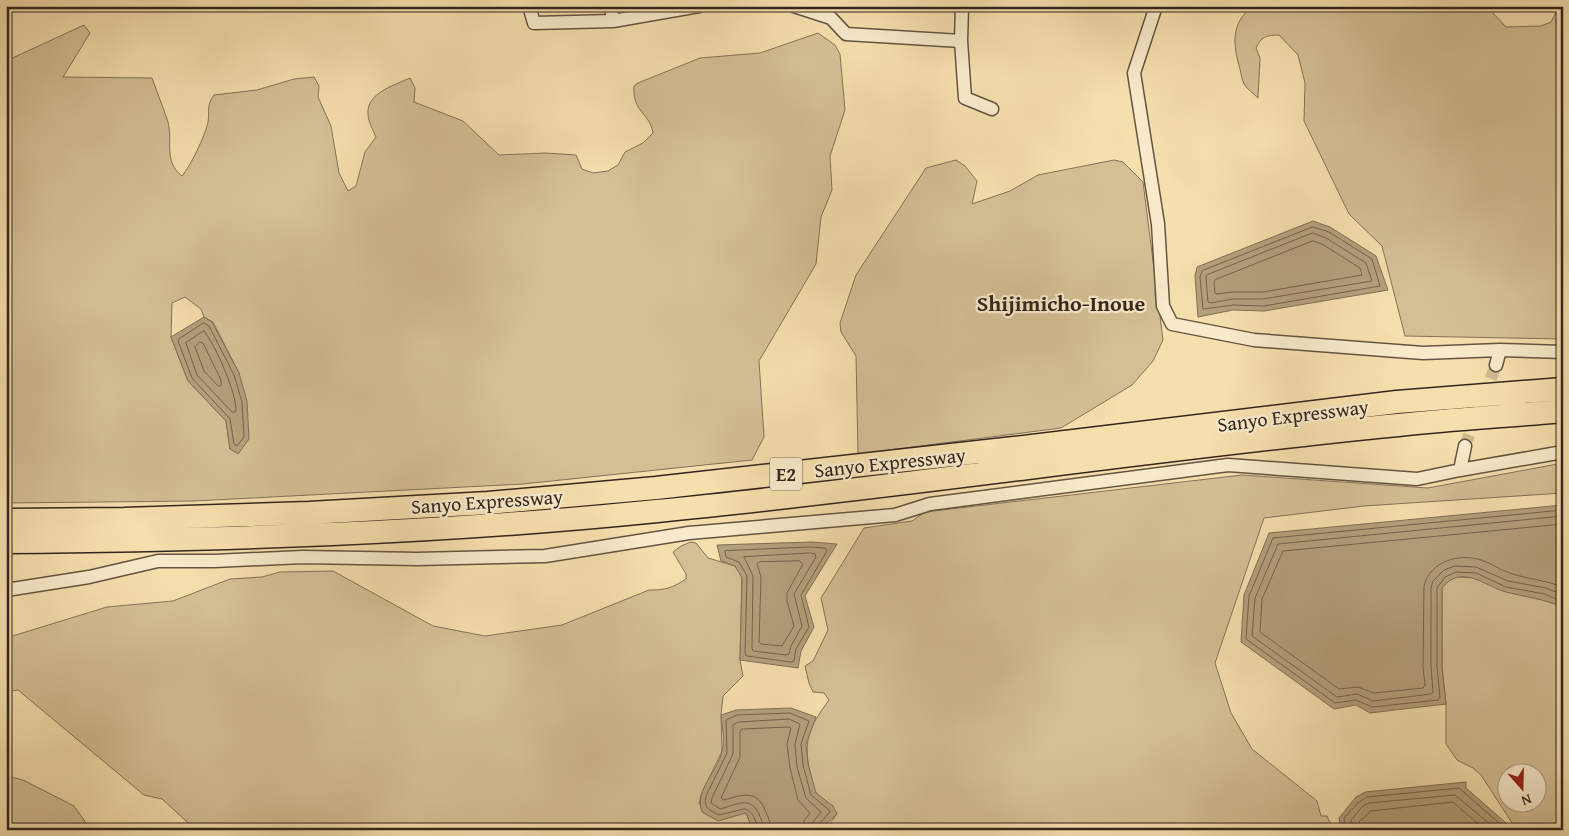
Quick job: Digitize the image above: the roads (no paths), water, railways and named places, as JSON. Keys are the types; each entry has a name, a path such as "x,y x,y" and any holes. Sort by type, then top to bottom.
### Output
{"highway":[{"name":"Sanyo Expressway","path":"6,520 124,519 300,513 488,503 666,487 1398,402 1563,389"},
{"name":"Sanyo Expressway","path":"6,542 126,541 311,535 488,525 655,511 834,492 1389,426 1563,411"}],"street":[{"path":"529,6 534,24 613,21 698,6"},
{"path":"611,6 613,21"},
{"path":"794,6 831,18 846,34 961,40"},
{"path":"962,6 961,40 965,98 992,109"},
{"path":"1156,6 1134,73 1158,224 1163,306 1172,324 1254,340 1403,352 1500,350 1563,352"},
{"path":"1496,365 1500,350"},
{"path":"1460,470 1465,446"},
{"path":"6,590 89,576 158,561 302,557 417,560 546,556 689,533 894,515 930,504 1228,465 1417,479 1563,452"}],"water":[{"path":"1313,221 1330,227 1376,256 1388,290 1264,311 1233,310 1198,317 1195,276 1197,267"},
{"path":"204,317 212,322 239,373 247,401 249,439 238,454 230,449 226,421 188,381 171,337"},
{"path":"1563,505 1563,607 1506,592 1473,578 1457,577 1442,588 1442,667 1446,704 1370,713 1356,705 1334,709 1241,642 1244,595 1269,533"},
{"path":"812,542 837,544 805,596 814,627 801,651 798,668 740,660 742,578 735,566 721,561 717,545"},
{"path":"791,708 816,717 806,744 808,764 816,793 833,806 837,814 820,830 753,830 746,813 718,821 702,812 701,796 720,759 723,747 721,715 736,710"},
{"path":"1466,782 1466,788 1514,830 1341,830 1339,818 1356,797 1365,792"}],"tunnel":[{"path":"1465,446 1496,365"}],"district":[{"name":"Shijimicho-Inoue","path":"1061,303"}]}
